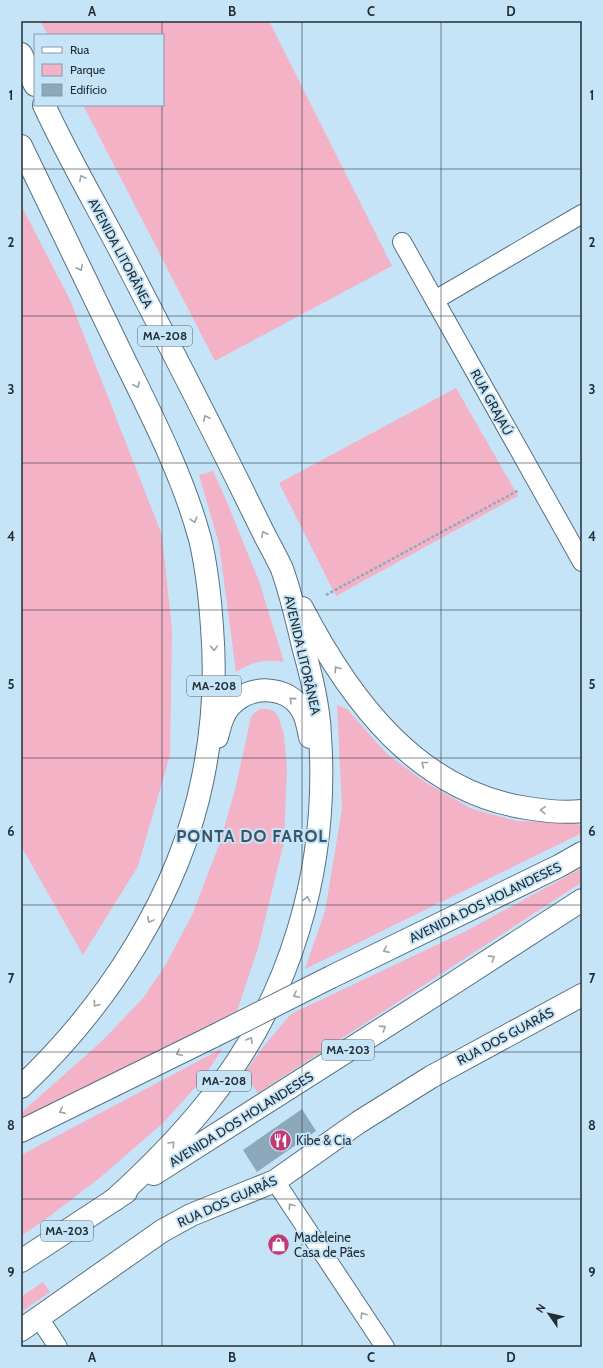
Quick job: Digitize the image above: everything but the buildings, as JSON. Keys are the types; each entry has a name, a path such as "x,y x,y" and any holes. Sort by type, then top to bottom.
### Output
{"main road":[{"path":"21,54 34,83"},
{"name":"AVENIDA LITORÂNEA","path":"45,106 179,362 282,569 301,636 317,711 320,736 321,788 318,847 306,906 289,959 270,1004 247,1044 208,1102 147,1170 114,1200"},
{"name":"MA-208","path":"21,146 182,483 200,542 207,581 214,649 214,686 205,770 199,796 185,839 167,885 137,943 102,995 80,1025 60,1048 21,1087"},
{"path":"282,569 316,635 336,668 357,698 382,728 426,766 455,785 480,797 513,806 541,810 582,811"},
{"path":"167,885 188,839 204,797 220,724 226,711 238,699 252,692 267,690 288,696 296,702 305,717 321,788"},
{"name":"AVENIDA DOS HOLANDESES","path":"21,1131 331,977 560,866 582,853"},
{"name":"AVENIDA DOS HOLANDESES","path":"21,1261 582,900"},
{"name":"RUA DOS GUARÁS","path":"21,1330 162,1231 191,1215 275,1181 359,1122 431,1077 582,995"}],"street":[{"path":"435,300 582,214"},
{"name":"RUA GRAJAÚ","path":"402,242 582,562"},
{"path":"275,1181 385,1347"},
{"path":"39,1318 58,1347"}],"path":[{"path":"326,595 536,481"}],"green space":[{"path":"40,21 269,21 392,266 215,361 84,106 164,106 164,34 47,34"},
{"path":"21,205 70,300 162,535 172,630 170,755 138,866 83,955 21,846"},
{"path":"456,388 518,496 336,596 279,483"},
{"path":"213,471 259,581 284,662 265,661 254,663 236,672 219,544 199,475"},
{"path":"337,705 347,709 387,754 425,782 472,809 517,821 571,822 582,826 582,833 305,969 325,911 342,809"},
{"path":"261,709 274,711 278,716 284,735 287,769 284,842 258,948 237,1011 24,1119 21,1113 103,1040 144,997 166,964 192,915 219,845 235,790 251,717 255,712"},
{"path":"582,868 582,882 258,1093 244,1074 263,1047 291,1014 466,931"},
{"path":"223,1048 201,1081 163,1123 102,1176 21,1236 21,1155"},
{"path":"43,1282 50,1292 21,1312 21,1297"}],"place":[{"name":"Kibe & Cia","path":"280,1140"},
{"name":"Madeleine Casa de Pães","path":"278,1244"}],"district":[{"name":"PONTA DO FAROL","path":"252,836"}]}
